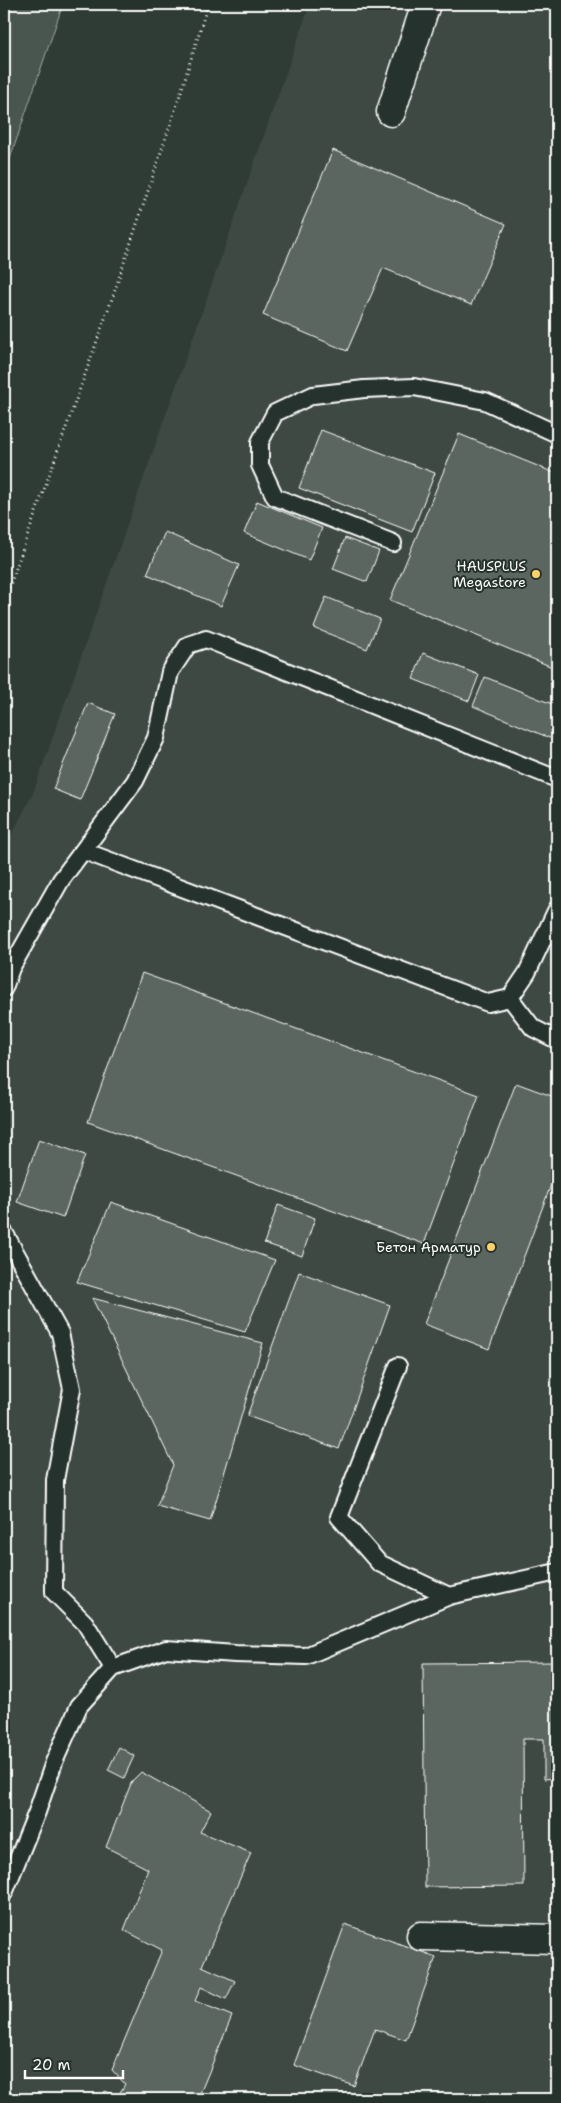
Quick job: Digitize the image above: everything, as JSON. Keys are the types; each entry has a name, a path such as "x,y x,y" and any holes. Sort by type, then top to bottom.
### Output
{"street":[{"path":"391,112 426,4"},
{"path":"421,1936 557,1940"}],"lane":[{"path":"393,543 276,497 260,465 260,442 275,413 313,395 364,389 414,387 485,401 557,434"},
{"path":"4,988 11,968 61,880 135,781 156,738 170,672 188,645 206,639 557,779"},
{"path":"84,850 488,1003 510,998 527,973 557,909"},
{"path":"510,998 533,1028 557,1040"},
{"path":"4,1232 60,1332 72,1389 55,1480 54,1592 85,1623 113,1668"},
{"path":"398,1366 339,1517 379,1563 449,1596"},
{"path":"4,1893 37,1812 54,1762 79,1706 113,1668 166,1649 235,1654 306,1656 449,1596 557,1572"}],"path":[{"path":"4,602 113,296 179,98 208,4"}],"shaded area":[{"path":"4,4 63,4 4,176"},
{"path":"310,4 557,4 557,2099 4,2099 4,849 33,793"}],"building":[{"path":"333,150 506,224 471,305 383,268 347,351 263,315"},
{"path":"321,430 435,473 412,532 299,488"},
{"path":"459,434 557,474 557,669 390,600"},
{"path":"257,501 322,528 309,560 244,533"},
{"path":"165,532 239,565 221,606 147,574"},
{"path":"345,538 379,551 367,582 333,569"},
{"path":"326,597 380,619 367,649 314,628"},
{"path":"423,653 479,675 469,701 413,679"},
{"path":"485,677 557,706 557,741 473,706"},
{"path":"88,703 115,714 80,800 53,789"},
{"path":"142,973 479,1095 424,1244 88,1122"},
{"name":"Бетон Арматур","path":"516,1083 557,1098 557,1169 489,1349 424,1324"},
{"path":"39,1139 85,1155 63,1218 17,1202"},
{"path":"111,1202 275,1260 245,1332 77,1282"},
{"path":"278,1205 315,1218 302,1256 264,1243"},
{"path":"299,1272 390,1305 339,1449 247,1416"},
{"path":"92,1298 263,1343 210,1521 157,1506 173,1465"},
{"path":"557,1662 557,1778 544,1779 544,1739 523,1739 524,1886 425,1887 423,1663"},
{"path":"119,1747 134,1756 124,1778 108,1770"},
{"path":"141,1772 211,1811 200,1832 251,1853 202,1966 235,1981 226,1999 201,1987 195,2001 232,2016 199,2096 194,2099 101,2099 105,2091 118,2096 125,2084 112,2070 162,1950 124,1930 148,1869 106,1847 132,1781"},
{"path":"345,1924 436,1957 406,2040 375,2029 354,2086 294,2065"}],"place":[{"name":"HAUSPLUS Megastore","path":"536,574"},
{"name":"Бетон Арматур","path":"491,1247"}]}
